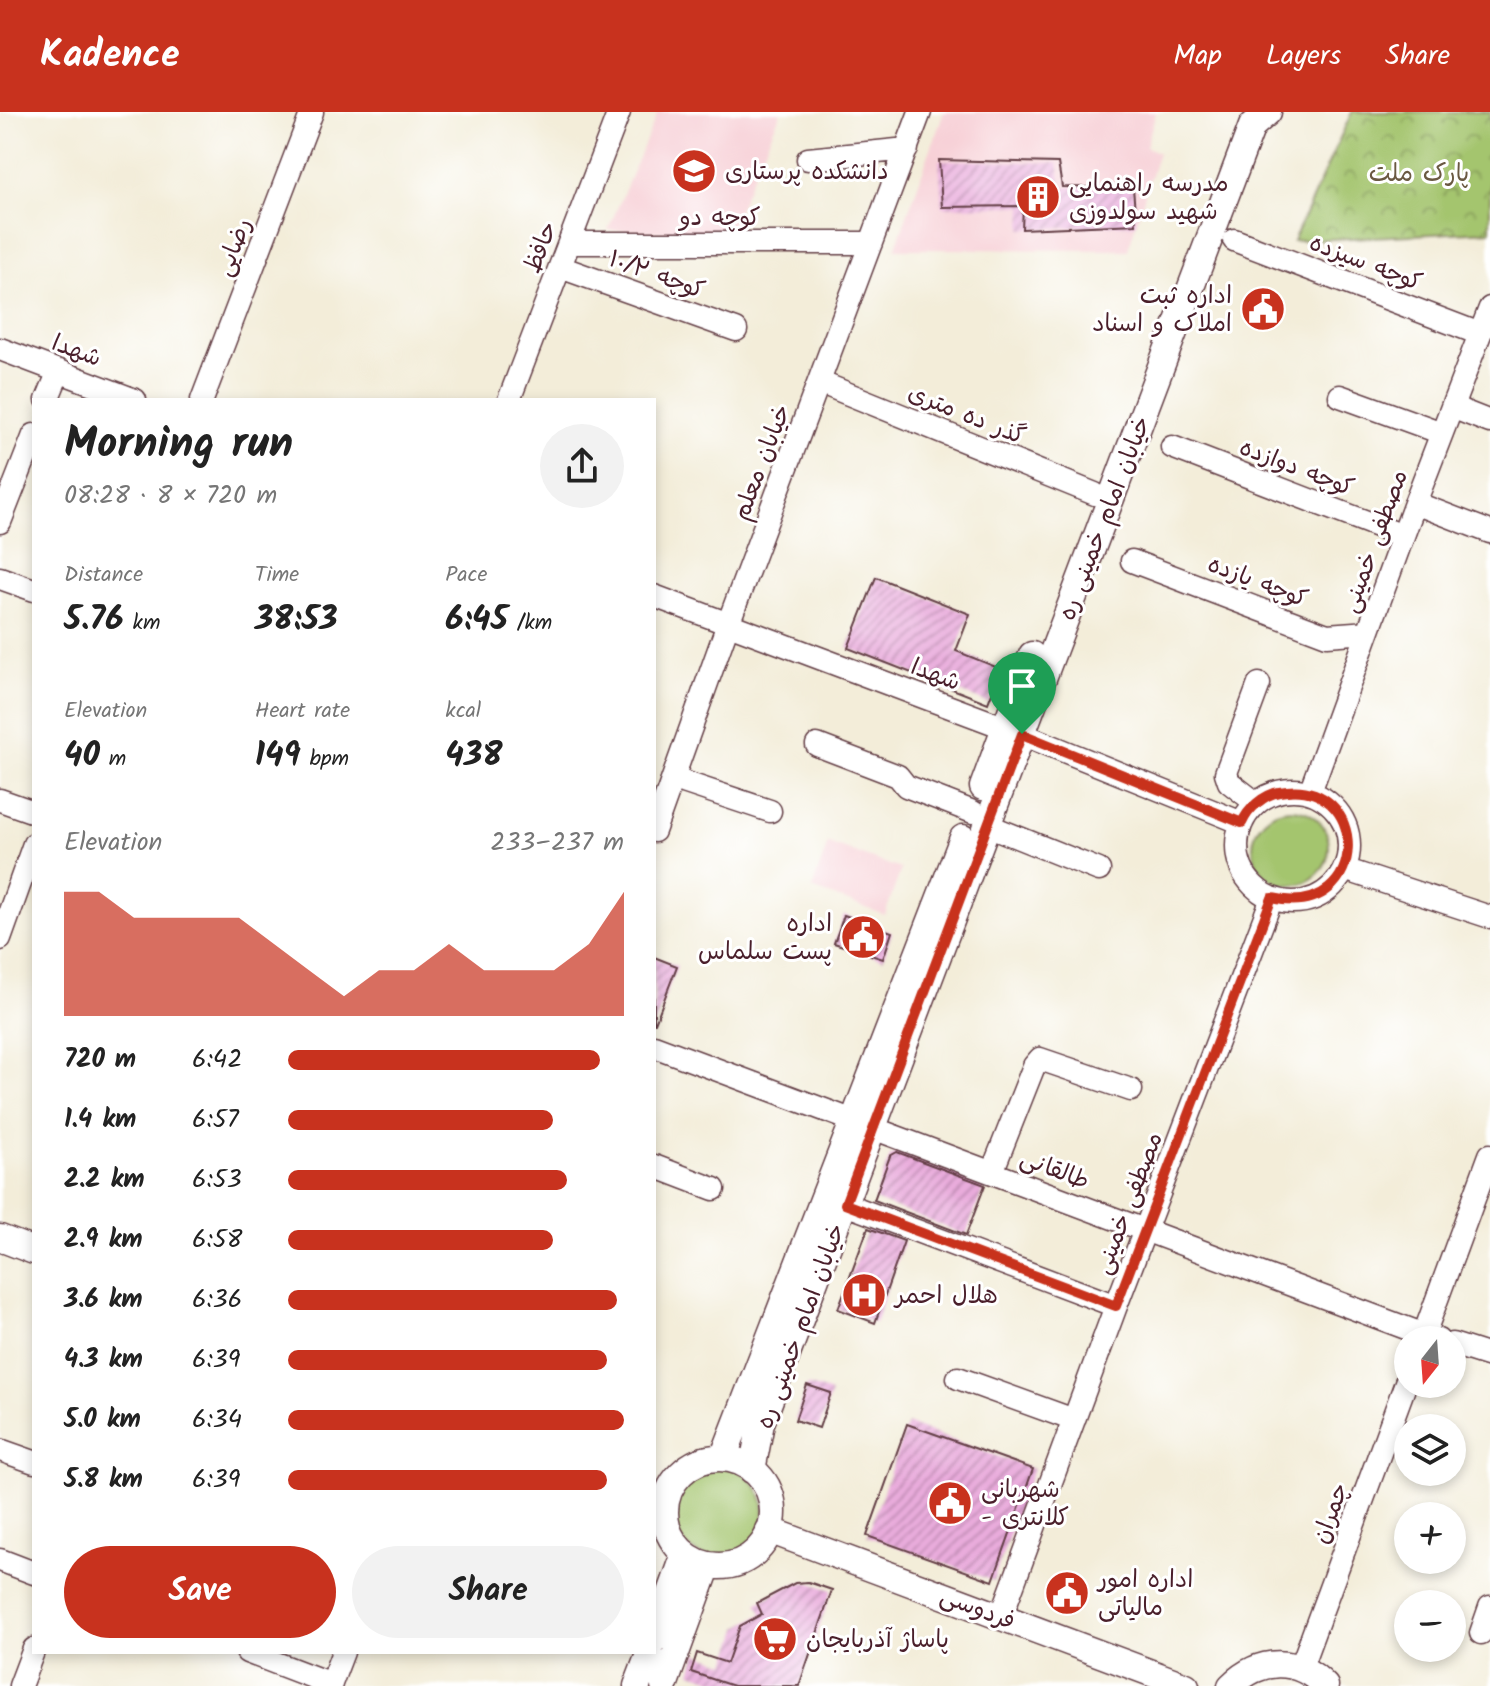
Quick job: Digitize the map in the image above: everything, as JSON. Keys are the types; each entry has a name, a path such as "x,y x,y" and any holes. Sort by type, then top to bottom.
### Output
{"main road":[{"name":"خیابان امام خمینی ره","path":"1013,731 1095,494 1238,122 1238,112"},
{"name":"خیابان امام خمینی ره","path":"723,1458 863,1124 1013,731 1252,126 1268,112"},
{"name":"خیابان امام خمینی ره","path":"752,1470 761,1423 845,1204 863,1124"},
{"path":"0,1238 32,1250"},
{"path":"723,1458 739,1462 752,1470 764,1483 771,1498 773,1515 762,1544 738,1562 723,1566 697,1559 674,1542 666,1527 661,1490 697,1463 723,1458"},
{"name":"فردوسی","path":"769,1530 1186,1686"},
{"path":"656,1636 697,1559"},
{"path":"664,1686 697,1559"},
{"path":"637,1686 649,1654"},
{"path":"1231,1686 1246,1672 1263,1665 1281,1663 1301,1667 1325,1686"}],"street":[{"name":"رضایی","path":"203,398 312,112"},
{"name":"حافظ","path":"510,398 619,112"},
{"name":"خیابان معلم","path":"656,826 728,624 920,112"},
{"path":"808,159 907,149"},
{"name":"کوچه سیزده","path":"1234,240 1480,334"},
{"name":"کوچه دو","path":"569,243 871,243"},
{"name":"کوچه ۱۰/۲","path":"560,267 736,330"},
{"name":"مصطفی خمینی","path":"1310,792 1490,308"},
{"name":"شهدا","path":"0,349 130,398"},
{"path":"48,398 59,371"},
{"name":"گذر ده متری","path":"819,382 1095,494"},
{"path":"1340,396 1442,433"},
{"path":"1452,407 1490,422"},
{"path":"0,522 32,440"},
{"name":"کوچه دوازده","path":"1172,447 1403,536"},
{"path":"1415,503 1490,532"},
{"name":"کوچه یازده","path":"1132,561 1327,635 1368,632"},
{"path":"0,578 32,589"},
{"name":"شهدا","path":"656,597 1013,731 1242,823"},
{"path":"1256,803 1229,782 1226,773 1259,684"},
{"path":"817,745 898,776 906,786 1099,870"},
{"path":"674,779 770,811"},
{"path":"1291,790 1310,792 1327,801 1339,813 1347,830 1350,847 1344,869 1338,881 1324,893 1308,900 1290,902 1272,898 1256,888 1244,873 1237,855 1242,823 1256,803 1273,793 1291,790"},
{"path":"0,800 32,811"},
{"path":"0,939 32,850"},
{"path":"1344,869 1490,917"},
{"name":"مصطفی خمینی","path":"1001,1617 1272,898"},
{"name":"طالقانی","path":"656,1047 1394,1326"},
{"path":"992,1172 1034,1066 1040,1059 1131,1090"},
{"path":"1432,1326 1490,1155"},
{"path":"656,1167 714,1189"},
{"path":"845,1204 1116,1306"},
{"path":"1466,1348 1490,1356"},
{"path":"958,1378 1074,1420"},
{"name":"چمران","path":"1301,1667 1400,1398"},
{"path":"0,1450 32,1461"},
{"path":"0,1560 32,1572"},
{"path":"1481,1633 1490,1607"},
{"path":"20,1686 32,1654"},
{"path":"252,1654 330,1685 342,1654"}],"shaded area":[{"name":"دانشکده پرستاری","path":"658,112 781,112 727,235 608,230"},
{"path":"944,112 1156,112 1146,147 1158,152 1128,250 895,249"},
{"path":"828,843 901,869 885,915 812,889"}],"green space":[{"name":"پارک ملت","path":"1352,112 1490,112 1490,231 1293,241"},
{"path":"1299,809 1312,815 1323,826 1329,847 1327,862 1312,879 1299,885 1283,885 1270,879 1255,862 1253,839 1259,826 1276,811"},
{"path":"718,1466 735,1470 750,1480 760,1495 764,1512 760,1529 750,1544 735,1554 718,1558 701,1554 686,1544 676,1529 672,1512 676,1495 686,1480 701,1470"}],"building":[{"name":"مدرسه راهنمایی شهید سولدوزی","path":"939,160 1058,163 1062,187 1133,188 1136,224 1022,229 1023,206 942,207"},
{"path":"876,577 970,614 956,651 1001,669 988,703 848,648"},
{"name":"اداره پست سلماس","path":"844,915 892,932 883,959 834,943"},
{"path":"656,958 677,966 656,1020"},
{"path":"897,1152 985,1185 966,1235 874,1200 890,1156"},
{"path":"868,1228 904,1241 875,1323 838,1309"},
{"path":"807,1385 831,1393 819,1428 795,1420"},
{"name":"شهربانی - کلانتری","path":"907,1424 1033,1469 993,1581 867,1536"},
{"name":"پاساژ آذربایجان","path":"808,1582 832,1590 799,1686 733,1686 691,1672 697,1653 727,1663 740,1626 762,1614 757,1603 795,1583"}],"place":[{"name":"دانشکده پرستاری","path":"694,171"},
{"name":"مدرسه راهنمایی شهید سولدوزی","path":"1038,197"},
{"name":"اداره ثبت املاک و اسناد","path":"1263,309"},
{"name":"اداره پست سلماس","path":"863,937"},
{"name":"هلال احمر","path":"864,1295"},
{"name":"شهربانی - کلانتری","path":"950,1503"},
{"name":"اداره امور مالیاتی","path":"1067,1593"},
{"name":"پاساژ آذربایجان","path":"775,1639"}],"route":[{"path":"1022,734 1242,823 1256,803 1273,793 1291,790 1310,792 1327,801 1339,813 1350,847 1338,881 1324,893 1308,900 1290,902 1272,898 1116,1306 845,1204 1022,734"}]}
